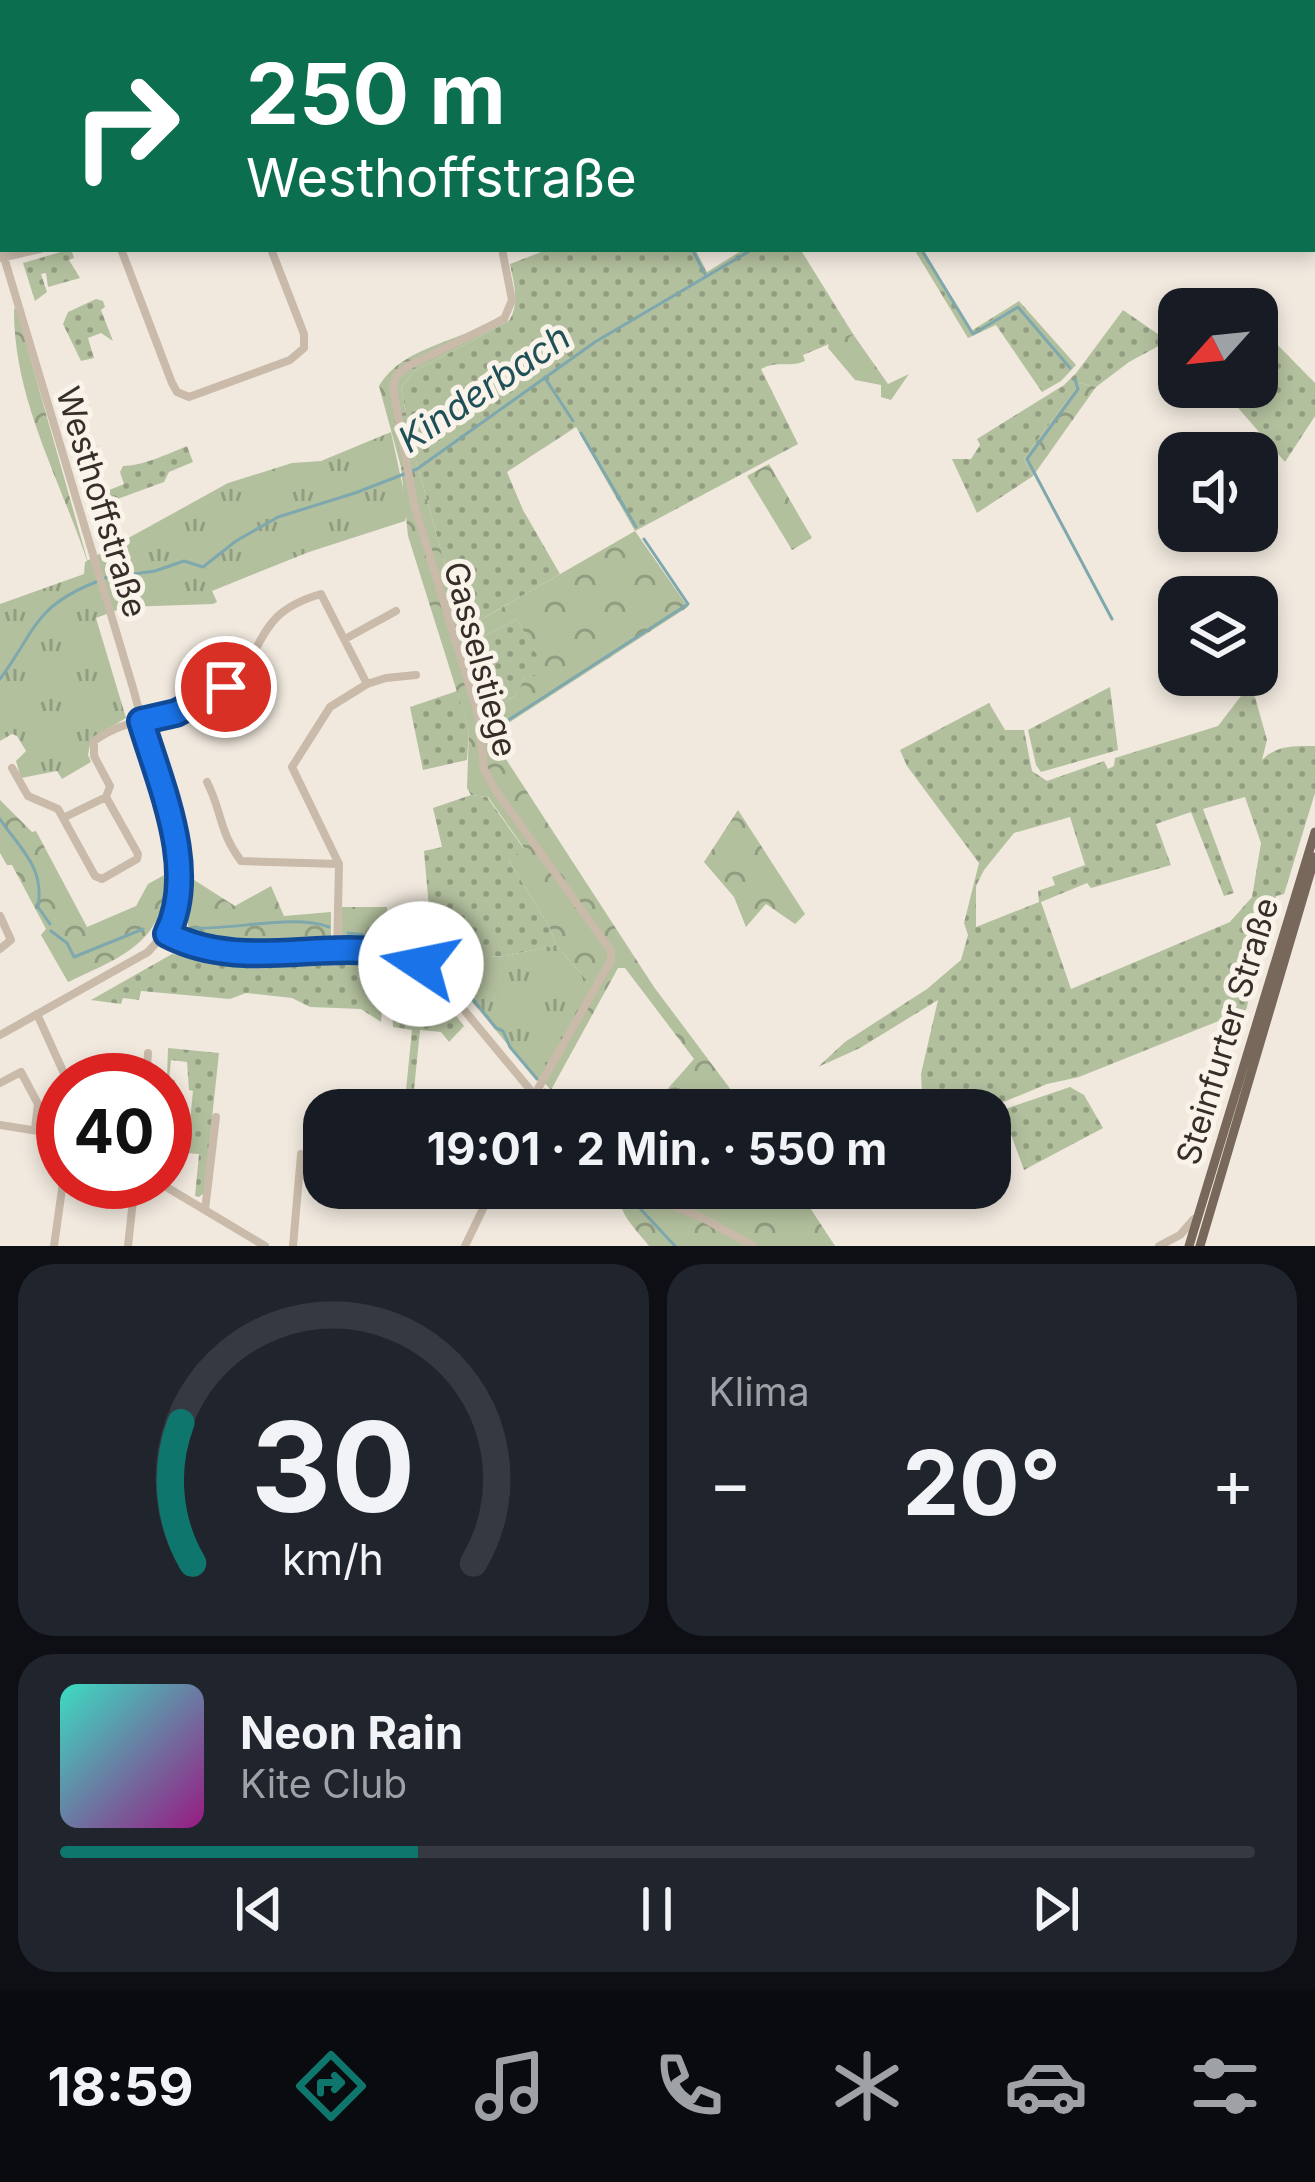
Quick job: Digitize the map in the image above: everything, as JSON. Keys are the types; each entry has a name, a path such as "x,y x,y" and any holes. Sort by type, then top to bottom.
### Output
{"main road":[{"name":"Steinfurter Straße","path":"1190,1246 1315,832"},
{"name":"Steinfurter Straße","path":"1200,1246 1315,857"}],"street":[{"path":"122,252 172,383 177,392 189,397 290,360 304,348 304,334 272,252"},
{"name":"Gasselstiege","path":"503,252 512,300 504,319 408,366 394,380 414,504 479,718 484,769 611,951 611,960 538,1089"},
{"name":"Westhoffstraße","path":"2,258 141,721 179,874 178,906 167,934"},
{"path":"63,818 106,797 110,786 92,751 94,741 119,726 176,713 230,684 273,619 317,594 367,684"},
{"path":"345,639 396,611"},
{"path":"337,952 339,864 292,767 330,706 367,684 416,675"},
{"path":"12,768 28,796 58,809 95,876 102,879 139,856 106,797"},
{"path":"207,782 218,803 216,818 239,860 339,864"},
{"path":"0,916 11,940 0,950"},
{"path":"0,1035 142,957 167,934 199,949 224,953 395,955 426,968 531,1089"},
{"path":"37,1014 55,1053"},
{"path":"0,1083 18,1068 38,1104 35,1129 0,1125"},
{"path":"205,1210 216,1117"},
{"path":"292,1246 301,1154"},
{"path":"192,1202 265,1246"},
{"path":"1159,1246 1186,1231 1202,1208"},
{"path":"54,1246 59,1209"},
{"path":"128,1246 132,1209"},
{"path":"465,1246 483,1209"},
{"path":"681,1209 753,1246"},
{"path":"236,1246 244,1233"}],"green space":[{"path":"72,252 74,258 69,260 80,278 48,287 46,273 41,274 47,292 35,301 23,263"},
{"path":"541,252 697,252 707,272 739,252 802,252 853,334 803,355 805,361 761,369 798,444 635,531 576,427 507,472 560,574 463,630 401,388 413,372 509,321 515,300 510,264"},
{"path":"916,252 925,252 971,331 1019,301 1076,365 1042,392 996,325 968,338"},
{"path":"96,299 103,301 101,310 113,341 101,333 88,338 94,358 81,361 63,324 68,312"},
{"path":"14,308 91,573 31,410 16,343"},
{"path":"1123,310 1158,334 1158,346 1096,387 1080,383 1024,458 1033,476 977,513 952,459 971,459 980,445 977,439 1077,372"},
{"path":"500,316 509,321 413,372 401,388 463,630 635,531 688,607 499,729 504,756 654,987 730,1089 668,1089 694,1059 625,968 618,968 552,1089 524,1061 589,983 556,945 509,861 524,848 488,797 471,795 467,788 469,730 408,536 401,467 379,386 418,353","holes":["517,619 548,675 525,677 516,695 480,717 462,662 463,647"]},
{"path":"853,334 888,384 909,374 891,400 881,397 881,385 855,380 828,348 829,341"},
{"path":"1278,345 1315,383 1315,416 1285,462 1278,454 1278,432 1259,432 1238,408 1278,408"},
{"path":"1080,383 1096,387 1033,476 1024,458"},
{"path":"67,425 78,454 89,455 99,445 86,472 104,514 115,516 125,543 104,555"},
{"path":"391,432 408,511 405,521 212,591 217,602 213,604 125,607 96,618 126,718 91,739 91,762 62,779 57,771 21,778 16,761 26,751 12,734 0,741 0,604 84,574 85,562 228,483 292,463 321,461"},
{"path":"187,446 193,462 169,472 164,482 112,501 107,491 124,484 123,466"},
{"path":"769,464 812,538 792,550 747,476"},
{"path":"517,619 549,676 525,677 516,695 480,718 462,662 463,647"},
{"path":"1110,687 1118,750 1041,772 1028,730"},
{"path":"457,691 469,730 467,760 423,770 410,707"},
{"path":"1241,696 1254,696 1267,740 1262,760 1280,749 1315,746 1315,793 1284,894 1276,896 1246,1010 1011,1099 1011,1089 922,1089 938,1000 860,1048 818,1067 845,1042 927,989 961,960 968,935 964,923 979,863 900,750 989,703 1005,730 1024,730 1032,771 1047,781 1104,761 1108,769 1115,758 1218,726","holes":["1245,797 1261,843 1252,897 1230,922 1071,989 1041,902 1087,883 1091,888 1171,865 1156,824 1191,812 1224,896 1234,893 1203,809","1070,817 1085,865 1052,877 1055,885 1038,891 1039,902 976,927 976,886 1014,833"]},
{"path":"471,795 487,797 524,849 509,861 556,945 506,956 450,959 431,931 424,851 442,847 433,808"},
{"path":"0,800 36,831 87,927 136,906 148,884 166,874 164,897 149,932 122,955 68,982 41,935 46,929 12,865 0,853"},
{"path":"738,810 805,914 795,924 766,904 746,927 734,897 704,862"},
{"path":"191,878 235,906 271,886 284,916 331,912 331,943 259,948 202,938 189,928"},
{"path":"342,907 387,907 388,933 431,931 437,940 345,945"},
{"path":"556,945 589,983 538,1081 444,968 450,959 506,956"},
{"path":"172,954 221,964 333,961 334,967 336,962 385,966 381,1022 361,1009 310,1007 292,998 246,993 230,999 141,991 139,1000 123,998 121,1004 91,1000"},
{"path":"390,964 423,980 464,1026 449,1042 441,1032 420,1030 414,1089 406,1089 412,1030 393,1027"},
{"path":"168,1048 219,1053 204,1193 199,1197 195,1196 199,1154 192,1153 192,1053 168,1053"},
{"path":"1070,1087 1084,1095 1103,1128 1024,1170 1011,1135 1011,1107"},
{"path":"811,1209 835,1246 649,1246 623,1212"}],"waterway":[{"path":"694,252 705,274"},
{"name":"Kinderbach","path":"105,578 155,571 184,561 203,567 278,517 417,469 595,342 748,252"},
{"path":"923,252 973,334 1018,307 1070,368"},
{"path":"545,378 573,421"},
{"path":"1075,379 1078,389 1027,459 1112,619"},
{"path":"581,433 636,527"},
{"path":"500,741 496,728 688,604 644,539"},
{"name":"Kinderbach","path":"0,679 47,611 96,582"},
{"path":"0,819 34,869 38,907 50,924"},
{"path":"194,928 281,922 329,927"},
{"path":"51,931 67,943 74,957 143,929"},
{"path":"348,933 423,936 440,957"},
{"path":"444,963 537,1079"},
{"path":"640,1209 675,1246"}],"route":[{"path":"226,687 176,713 141,721 179,874 178,906 167,934 199,949 224,953 378,953 421,964"}]}
